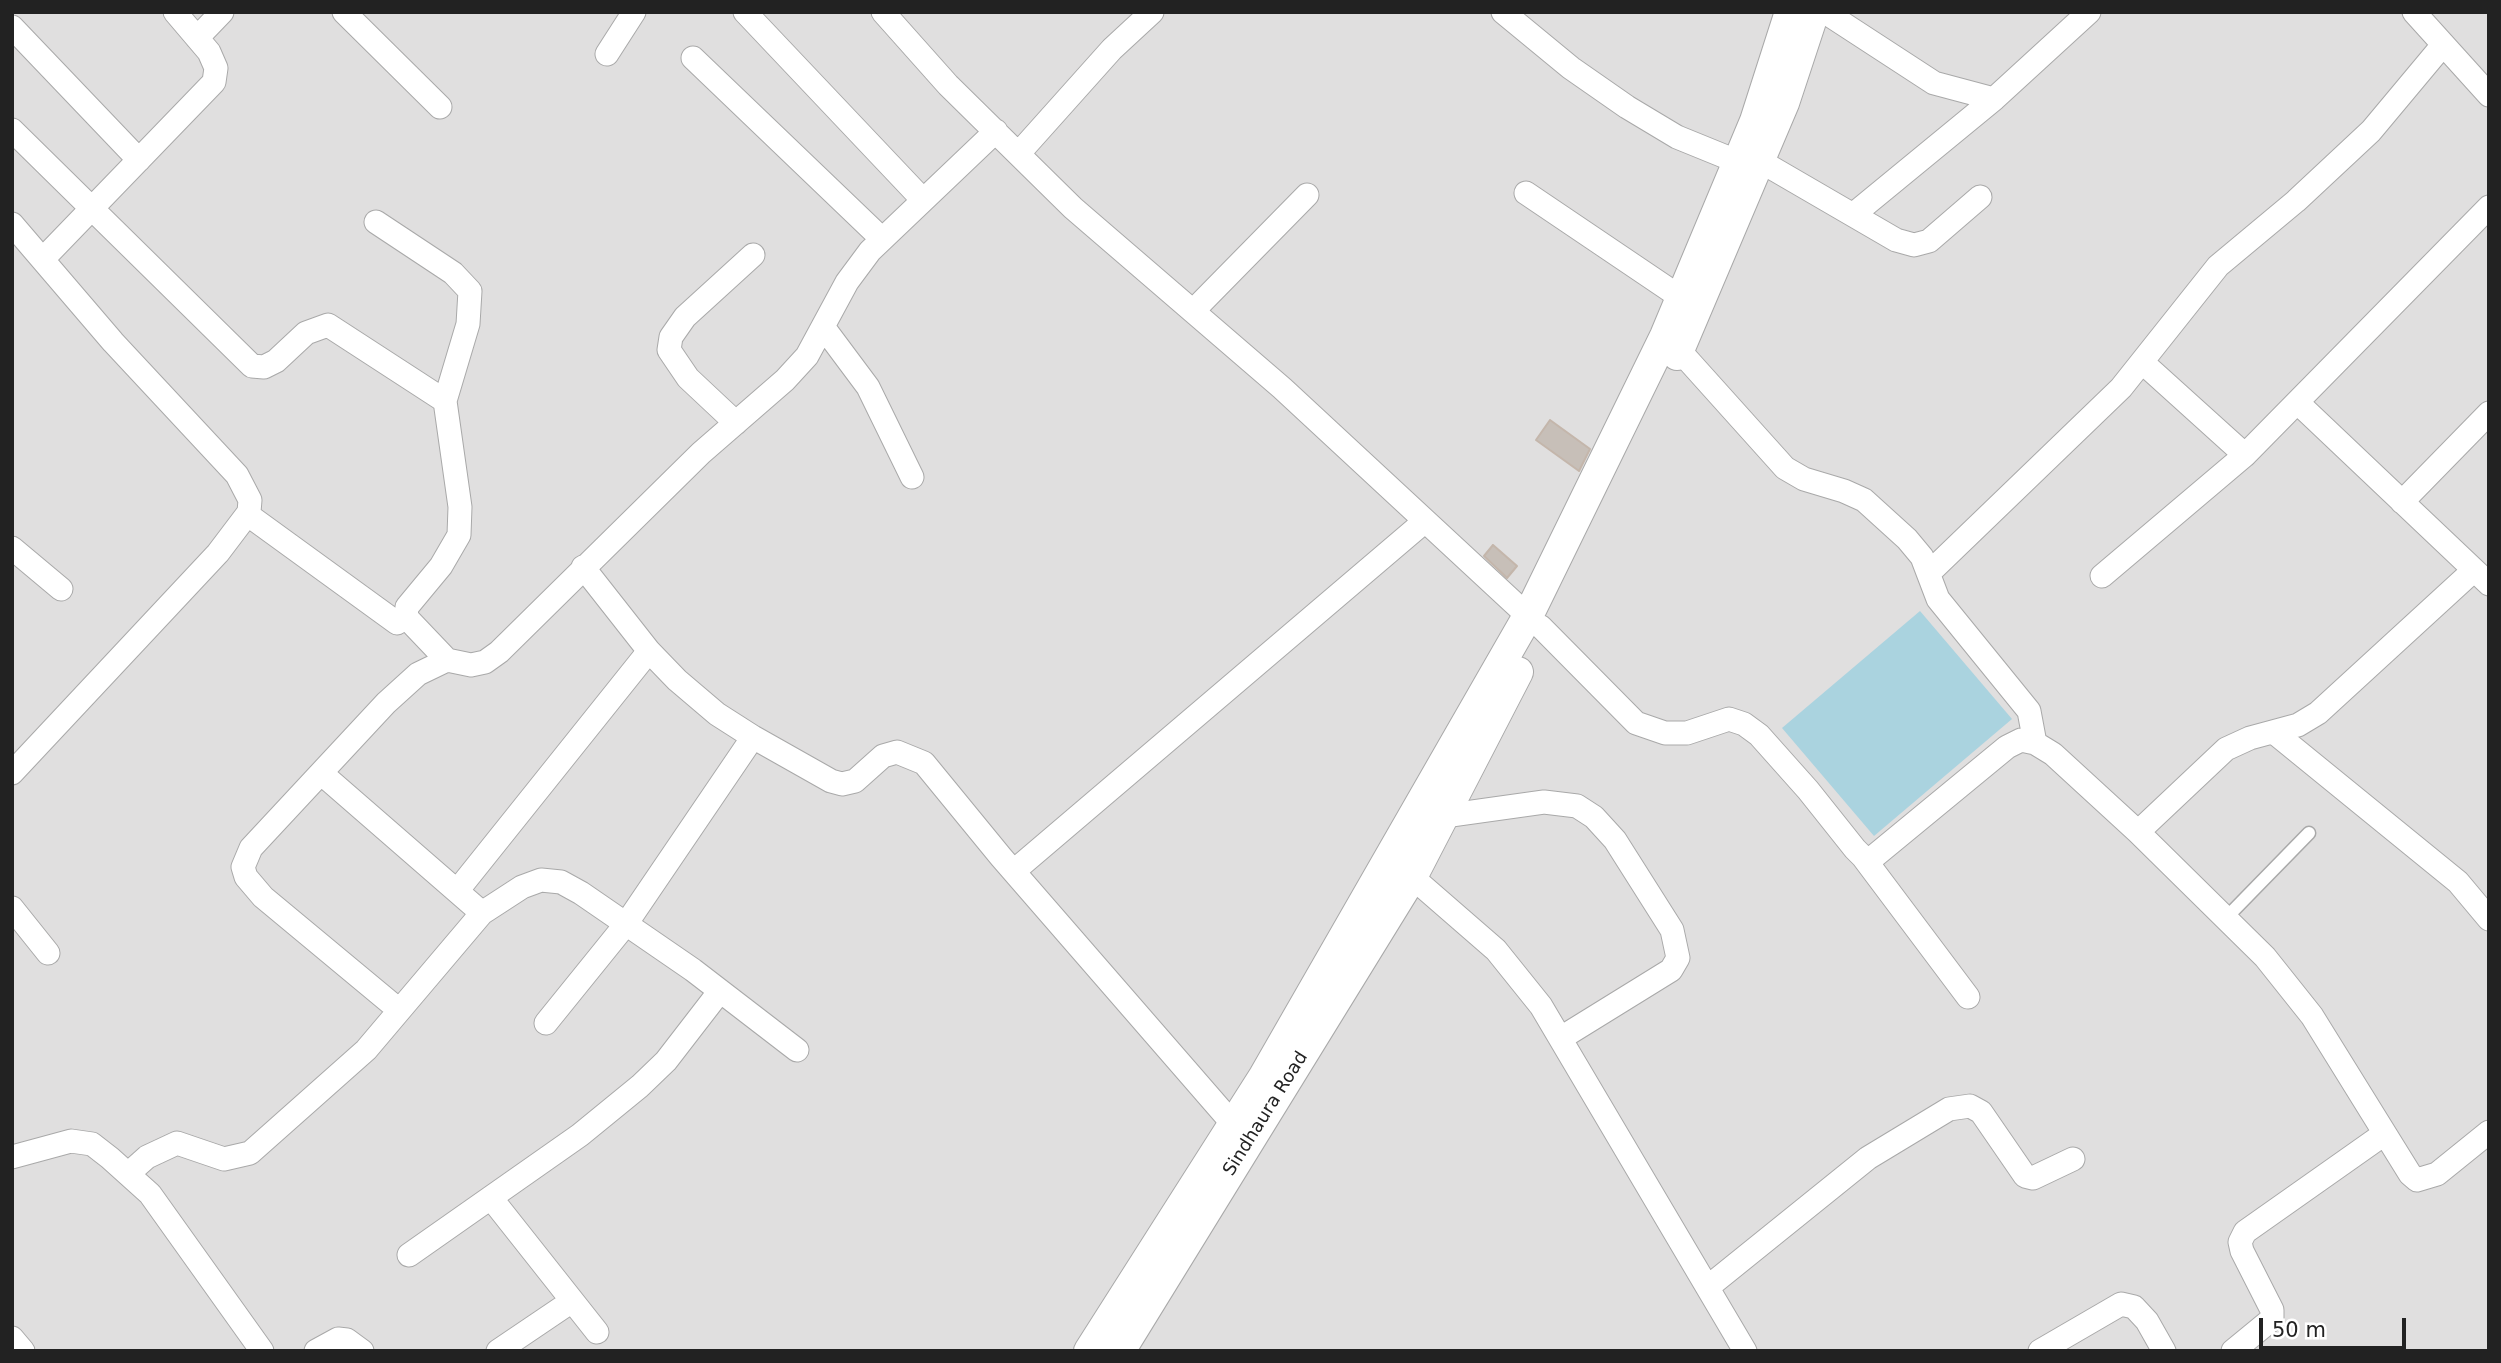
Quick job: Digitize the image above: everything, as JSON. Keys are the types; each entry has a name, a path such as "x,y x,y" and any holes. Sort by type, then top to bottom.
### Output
{"street":[{"path":"43,259 214,82 216,68 197,38 175,12"},
{"path":"197,38 222,12"},
{"path":"344,12 440,107"},
{"path":"607,54 634,12"},
{"path":"746,12 923,200"},
{"path":"1019,153 1112,49 1152,12"},
{"path":"1503,12 1571,68 1627,107 1677,137 1748,161 1854,214 1896,240 1914,245 1929,241 1980,197"},
{"path":"1089,1351 1233,1124 1534,622 1679,350 1748,161 1755,121 1790,12"},
{"path":"1534,622 1665,336 1680,297 1748,161 1784,103 1814,12"},
{"path":"1825,12 1934,83 1994,99"},
{"path":"1854,214 1994,99 2089,12"},
{"path":"2414,12 2489,95"},
{"path":"893,16 996,131 1073,208 1282,388 1534,622 1636,723 1665,733 1687,733 1729,719 1744,724 1759,735 1863,856 1968,997"},
{"path":"12,27 139,160"},
{"path":"1930,572 2121,388 2218,266 2352,151 2442,46"},
{"path":"693,58 883,239"},
{"path":"12,130 252,366 264,367 276,361 306,334 328,325 445,401"},
{"path":"376,222 453,273 470,291 468,324 445,401 460,507 459,535 441,566 407,607 406,617 447,660 471,665 485,662 499,652 583,567 785,380 807,356 848,282 883,239 996,131"},
{"path":"1526,193 1680,297"},
{"path":"1193,311 1307,195"},
{"path":"2102,576 2245,455 2489,207"},
{"path":"12,224 113,342 237,474 250,500 251,517 397,622"},
{"path":"736,423 688,378 669,350 671,337 685,317 753,255"},
{"path":"824,328 867,387 912,477"},
{"path":"1679,350 1784,468 1804,479 1864,500 1907,538 1923,557 1938,598 2029,711 2035,743"},
{"path":"2142,362 2245,455"},
{"path":"2138,832 2226,749 2250,738 2298,725 2318,713 2481,577 2298,403"},
{"path":"2402,502 2489,413"},
{"path":"12,774 218,553 249,512"},
{"path":"1014,872 1425,521"},
{"path":"12,548 61,589"},
{"path":"583,567 649,651 707,705 753,737 831,781 842,784 855,781 883,756 897,752 910,755 924,763 1014,872 1233,1124"},
{"name":"Sindhaura Road","path":"1121,1351 1412,877 1444,816 1534,622"},
{"path":"457,891 649,651"},
{"path":"400,1010 263,897 246,877 243,867 251,848 418,674 447,660"},
{"path":"2275,733 2458,882 2489,919"},
{"path":"546,1023 626,924 753,737"},
{"path":"1863,856 1871,859 1879,855 2007,747 2021,740 2035,743 2053,754 2138,832 2266,957 2312,1016 2384,1134 2417,1180 2437,1174 2489,1132"},
{"path":"321,774 482,913"},
{"path":"1444,816 1544,802 1577,806 1594,817 1615,840 1672,930 1678,958 1671,970 1561,1038"},
{"path":"1412,877 1496,950 1541,1006 1745,1351"},
{"path":"128,1174 147,1157 177,1143 224,1159 250,1153 366,1049 482,913 522,887 541,880 561,882 626,924 797,1050"},
{"path":"12,908 48,953"},
{"path":"409,1255 580,1135 640,1086 666,1061 720,992"},
{"path":"1708,1287 1868,1158 1949,1109 1970,1106 1980,1112 1992,1124 2016,1167 2025,1176 2034,1178 2073,1158"},
{"path":"2233,1351 2272,1319 2272,1310 2242,1251 2240,1242 2245,1232 2384,1134"},
{"path":"12,1157 71,1140 92,1144 128,1174 166,1216 262,1351"},
{"path":"491,1198 597,1332"},
{"path":"498,1351 572,1301"},
{"path":"2040,1351 2103,1311 2121,1304 2134,1307 2147,1321 2164,1351"},
{"path":"12,1338 23,1351"},
{"path":"316,1351 338,1339 347,1340 362,1351"}],"lane":[{"path":"2226,918 2309,833"}],"shaded area":[{"path":"12,12 2489,12 2489,1351 12,1351"}],"water":[{"path":"1920,611 2012,719 1874,836 1782,728"}],"building":[{"path":"1550,420 1590,449 1579,471 1536,440"},
{"path":"1493,545 1517,566 1507,578 1484,556"}]}
